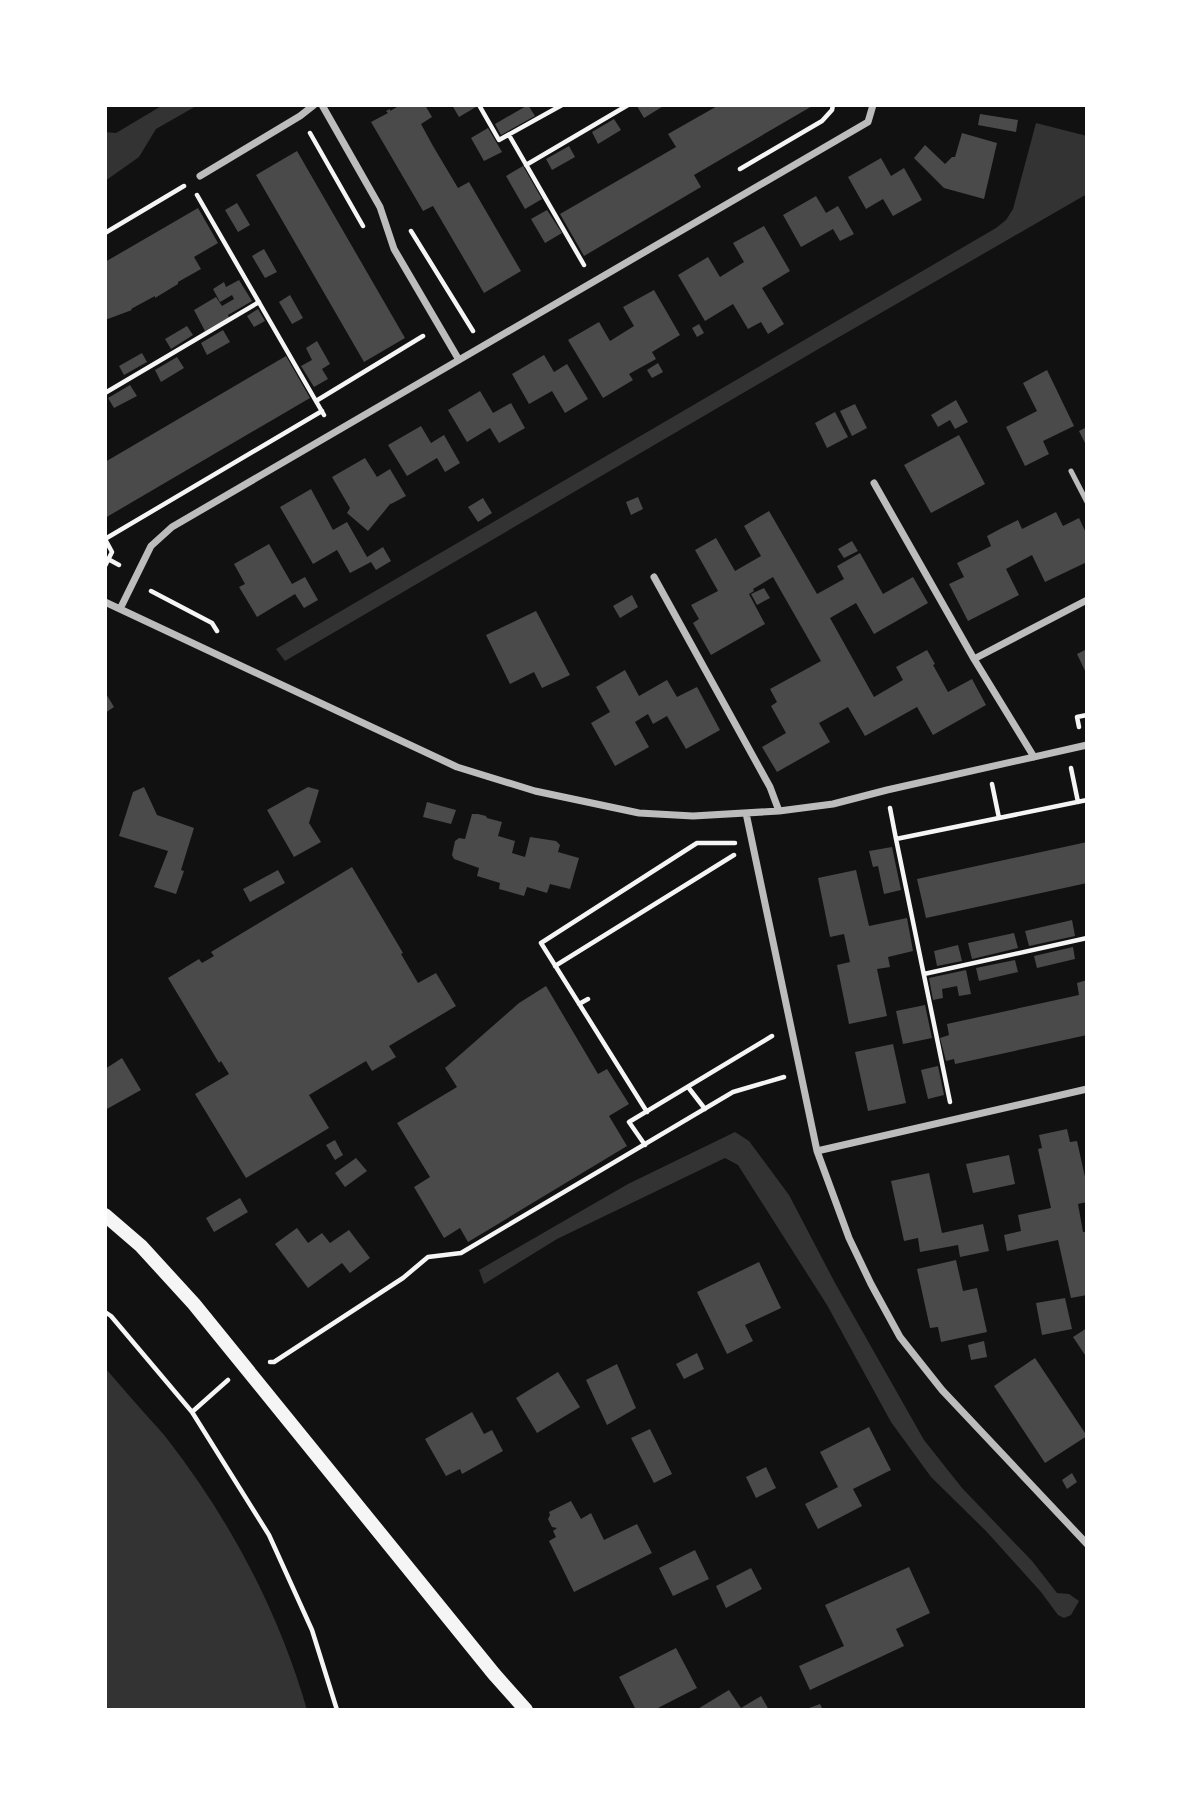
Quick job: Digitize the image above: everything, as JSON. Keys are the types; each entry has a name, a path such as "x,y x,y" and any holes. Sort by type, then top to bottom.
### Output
{"main road":[{"path":"105,1215 141,1246 194,1304 526,1710"}],"street":[{"path":"200,176 300,117 314,105"},
{"path":"322,105 380,207 394,249 459,360"},
{"path":"120,609 151,546 172,527 868,122 873,105"},
{"path":"874,483 974,659 1034,757"},
{"path":"654,576 770,786 779,811"},
{"path":"974,659 1087,600"},
{"path":"105,601 457,767 583,802 639,813 693,816 779,811 833,804 1087,745"},
{"path":"746,813 817,1152 849,1238 900,1337 942,1390 1087,1544"},
{"path":"817,1152 1087,1089"}],"lane":[{"path":"1071,471 1087,502"}],"path":[{"path":"479,105 499,140 562,105"},
{"path":"526,165 628,105"},
{"path":"300,117 370,240 394,249"},
{"path":"509,135 594,282"},
{"path":"105,233 200,176"},
{"path":"189,182 334,432"},
{"path":"380,207 407,223 482,346"},
{"path":"105,384 107,392 259,302"},
{"path":"316,401 439,327"},
{"path":"105,566 112,552 105,539 322,411"},
{"path":"108,559 152,582 151,592 212,623 220,636 211,652"},
{"path":"1078,802 1070,767 1079,765"},
{"path":"989,766 999,818"},
{"path":"887,790 954,1120"},
{"path":"896,839 1087,800"},
{"path":"647,1112 541,943 697,843 753,844"},
{"path":"555,966 753,844"},
{"path":"924,974 1087,938"},
{"path":"579,1004 588,999"},
{"path":"645,1145 629,1122 791,1025"},
{"path":"274,1362 403,1278 428,1257 461,1253 733,1093 801,1071"},
{"path":"625,1076 632,1072"},
{"path":"688,1087 705,1109"},
{"path":"105,1312 192,1412 269,1535 312,1630 337,1710"},
{"path":"192,1412 245,1366"}],"shaded area":[{"path":"163,105 198,105 156,129 139,157 105,181 105,132 116,133"},
{"path":"1036,123 1087,136 1087,194 285,661 276,649 996,228 1006,220 1013,209"},
{"path":"735,1132 749,1141 789,1195 835,1283 924,1440 962,1488 1032,1561 1057,1593 1069,1594 1079,1601 1071,1615 1064,1618 1058,1615 986,1531 931,1477 891,1422 827,1305 738,1165 725,1158 557,1239 484,1284 479,1270 628,1184"},
{"path":"105,1368 168,1440 232,1535 282,1638 307,1710 105,1710"}],"building":[{"path":"396,105 425,105 432,117 421,124 433,146 458,188 469,182 521,271 484,293 433,206 423,211 371,122 397,107"},
{"path":"452,105 474,105 476,107 459,117"},
{"path":"528,105 535,116 501,135 495,124"},
{"path":"638,105 665,105 644,118"},
{"path":"719,105 814,105 694,175 701,187 584,256 560,214 676,147 668,134"},
{"path":"980,114 1018,120 1016,132 978,125"},
{"path":"614,119 621,130 598,144 592,132"},
{"path":"488,128 502,152 484,161 471,138"},
{"path":"962,133 997,143 984,199 944,188 914,158 925,145 945,164 955,157"},
{"path":"569,146 575,157 552,170 546,159"},
{"path":"297,151 405,338 364,362 256,175"},
{"path":"881,158 891,176 904,168 922,200 893,216 883,199 866,209 848,177"},
{"path":"523,166 542,199 525,209 506,176"},
{"path":"816,196 826,213 838,206 854,234 840,241 833,229 801,247 783,215"},
{"path":"237,203 250,225 238,232 225,210"},
{"path":"198,208 218,243 194,257 201,269 155,298 105,320 105,262"},
{"path":"547,210 562,233 545,243 531,219"},
{"path":"764,226 790,271 762,288 784,324 768,334 761,322 748,329 733,304 705,321 678,275 708,257 720,277 744,262 733,243"},
{"path":"264,249 277,272 265,278 252,256"},
{"path":"239,280 252,301 205,331 194,310 216,297 222,306 234,299 232,295 220,302 213,289 224,282 226,287"},
{"path":"654,290 680,335 652,352 656,359 629,374 633,380 603,398 568,340 599,322 610,341 634,326 623,307"},
{"path":"290,295 303,318 292,324 279,302"},
{"path":"258,309 265,321 254,327 247,316"},
{"path":"699,324 704,333 697,337 692,328"},
{"path":"187,326 193,335 171,349 165,339"},
{"path":"223,330 230,342 207,355 201,343"},
{"path":"317,341 330,364 322,369 328,379 314,387 301,366 312,360 306,348"},
{"path":"142,353 147,362 124,375 119,366"},
{"path":"544,355 554,372 567,364 588,399 565,413 552,391 529,404 512,374"},
{"path":"286,356 310,398 105,518 105,462"},
{"path":"177,357 184,368 161,382 155,370"},
{"path":"658,363 663,372 652,378 647,370"},
{"path":"1047,370 1074,426 1043,441 1049,454 1025,466 1006,427 1037,411 1023,383"},
{"path":"130,385 137,396 114,408 108,398"},
{"path":"480,391 493,413 511,403 525,428 499,443 490,428 467,442 448,410"},
{"path":"956,400 968,422 955,429 950,420 938,427 931,415"},
{"path":"855,404 867,428 852,436 840,411"},
{"path":"835,412 848,437 827,448 815,423"},
{"path":"421,426 431,443 444,435 460,463 445,472 437,458 407,476 388,445"},
{"path":"1087,427 1087,447 1079,431"},
{"path":"959,435 985,484 931,513 904,465"},
{"path":"365,458 377,477 390,469 406,496 391,503 368,531 347,513 350,508 332,477"},
{"path":"311,489 333,530 347,522 367,557 383,547 391,561 376,570 371,562 350,573 337,550 313,564 280,507"},
{"path":"638,497 643,509 631,515 626,502"},
{"path":"483,498 492,513 478,522 468,507"},
{"path":"769,511 817,594 844,579 837,566 860,553 883,594 913,577 928,603 874,634 856,603 830,618 874,697 903,680 896,667 927,650 948,692 972,679 986,705 933,735 917,707 865,736 848,707 819,723 830,742 777,772 762,747 786,733 771,706 777,702 770,689 821,661 773,577 749,594 765,624 711,655 693,623 699,619 691,605 718,591 695,550 716,538 735,571 761,556 744,526"},
{"path":"1056,512 1063,526 1079,518 1087,535 1087,562 1045,582 1032,555 1006,569 1019,595 968,621 949,584 964,577 957,563 991,546 987,536 1000,529 1018,520 1022,529"},
{"path":"852,541 858,551 844,558 838,549"},
{"path":"269,544 292,584 305,577 318,600 304,608 295,594 257,617 239,587 245,584 234,564"},
{"path":"764,588 770,598 757,605 751,594"},
{"path":"632,595 638,607 620,618 613,606"},
{"path":"536,611 570,675 542,688 534,672 510,684 486,635"},
{"path":"1087,649 1087,675 1077,654"},
{"path":"625,670 639,696 667,680 677,697 697,687 720,730 686,749 667,716 653,724 648,714 635,722 649,747 615,766 591,723 610,712 596,687"},
{"path":"105,692 114,707 105,713"},
{"path":"144,787 157,815 194,828 176,894 154,887 168,851 119,836 133,792"},
{"path":"308,787 319,790 309,823 321,842 294,857 267,810"},
{"path":"427,802 456,810 451,824 423,817"},
{"path":"472,814 502,822 498,836 515,841 512,853 525,857 530,837 556,841 560,845 558,852 579,858 570,889 550,884 547,893 527,887 524,896 499,889 500,883 477,876 479,868 454,859 452,855 455,841 459,838 465,839"},
{"path":"1087,842 1087,883 926,918 917,879"},
{"path":"892,847 901,890 884,894 878,866 873,867 869,851"},
{"path":"352,867 418,983 436,973 456,1006 389,1046 396,1057 372,1071 366,1061 309,1095 329,1128 246,1178 195,1094 229,1074 221,1061 219,1063 168,978 199,959 202,963 214,956 211,952"},
{"path":"278,870 285,883 250,902 243,889"},
{"path":"856,870 869,926 907,918 913,951 888,957 890,967 877,969 887,1016 849,1024 837,965 850,962 844,934 830,937 818,878"},
{"path":"1072,920 1075,936 1029,946 1025,931"},
{"path":"1014,933 1018,948 972,959 968,943"},
{"path":"958,945 962,961 937,966 934,951"},
{"path":"1073,947 1075,959 1037,968 1034,956"},
{"path":"1015,960 1018,972 979,981 976,968"},
{"path":"966,970 971,994 959,996 957,986 942,989 943,998 933,1000 929,978"},
{"path":"1087,980 1087,1035 955,1064 954,1059 946,1061 940,1038 949,1035 947,1024 1079,995 1077,983"},
{"path":"546,986 598,1074 607,1069 629,1104 609,1116 627,1146 468,1242 460,1228 444,1238 414,1187 430,1177 397,1123 457,1087 445,1068 519,1003"},
{"path":"925,1005 932,1038 903,1044 896,1011"},
{"path":"893,1044 906,1103 868,1111 855,1052"},
{"path":"122,1058 141,1090 105,1110 105,1069"},
{"path":"938,1066 944,1095 928,1099 921,1070"},
{"path":"1067,1129 1070,1142 1077,1141 1087,1186 1087,1202 1078,1204 1083,1232 1087,1232 1087,1295 1071,1298 1058,1240 1007,1251 1004,1235 1021,1231 1018,1215 1051,1208 1038,1149 1042,1148 1039,1135"},
{"path":"335,1140 343,1155 335,1160 326,1145"},
{"path":"1009,1155 1015,1184 973,1193 966,1164"},
{"path":"356,1158 367,1171 345,1187 335,1173"},
{"path":"929,1173 942,1233 983,1224 989,1251 960,1257 958,1245 920,1252 918,1238 904,1241 891,1181"},
{"path":"240,1198 248,1212 214,1232 206,1218"},
{"path":"297,1228 308,1243 322,1233 330,1243 349,1230 370,1258 350,1273 342,1263 308,1288 275,1244"},
{"path":"956,1260 963,1291 977,1288 987,1332 941,1342 938,1327 930,1328 917,1269"},
{"path":"759,1262 781,1308 745,1325 753,1341 727,1354 697,1292"},
{"path":"1065,1298 1072,1329 1042,1335 1036,1303"},
{"path":"1087,1328 1087,1358 1073,1337"},
{"path":"984,1341 987,1357 971,1360 968,1345"},
{"path":"697,1353 704,1369 684,1379 676,1364"},
{"path":"1035,1358 1087,1436 1045,1463 994,1386"},
{"path":"617,1364 636,1408 607,1425 586,1380"},
{"path":"558,1372 580,1407 537,1433 516,1398"},
{"path":"472,1412 484,1434 492,1430 503,1451 462,1474 460,1469 446,1476 425,1439"},
{"path":"869,1427 891,1470 853,1489 862,1506 818,1529 805,1504 838,1487 820,1452"},
{"path":"650,1429 672,1474 654,1483 631,1438"},
{"path":"766,1467 776,1488 756,1498 746,1477"},
{"path":"1072,1473 1077,1482 1067,1489 1062,1480"},
{"path":"571,1501 581,1519 591,1513 604,1540 637,1524 652,1553 574,1592 549,1541 556,1537 553,1531 557,1528 552,1527 548,1519 549,1512"},
{"path":"695,1550 709,1579 673,1596 659,1568"},
{"path":"909,1567 930,1613 896,1629 904,1646 810,1690 799,1666 844,1646 825,1605"},
{"path":"751,1568 762,1589 726,1608 716,1586"},
{"path":"676,1648 697,1688 654,1710 636,1710 619,1677"},
{"path":"729,1690 741,1708 761,1696 769,1710 696,1710"},
{"path":"820,1704 823,1710 804,1710"}]}
